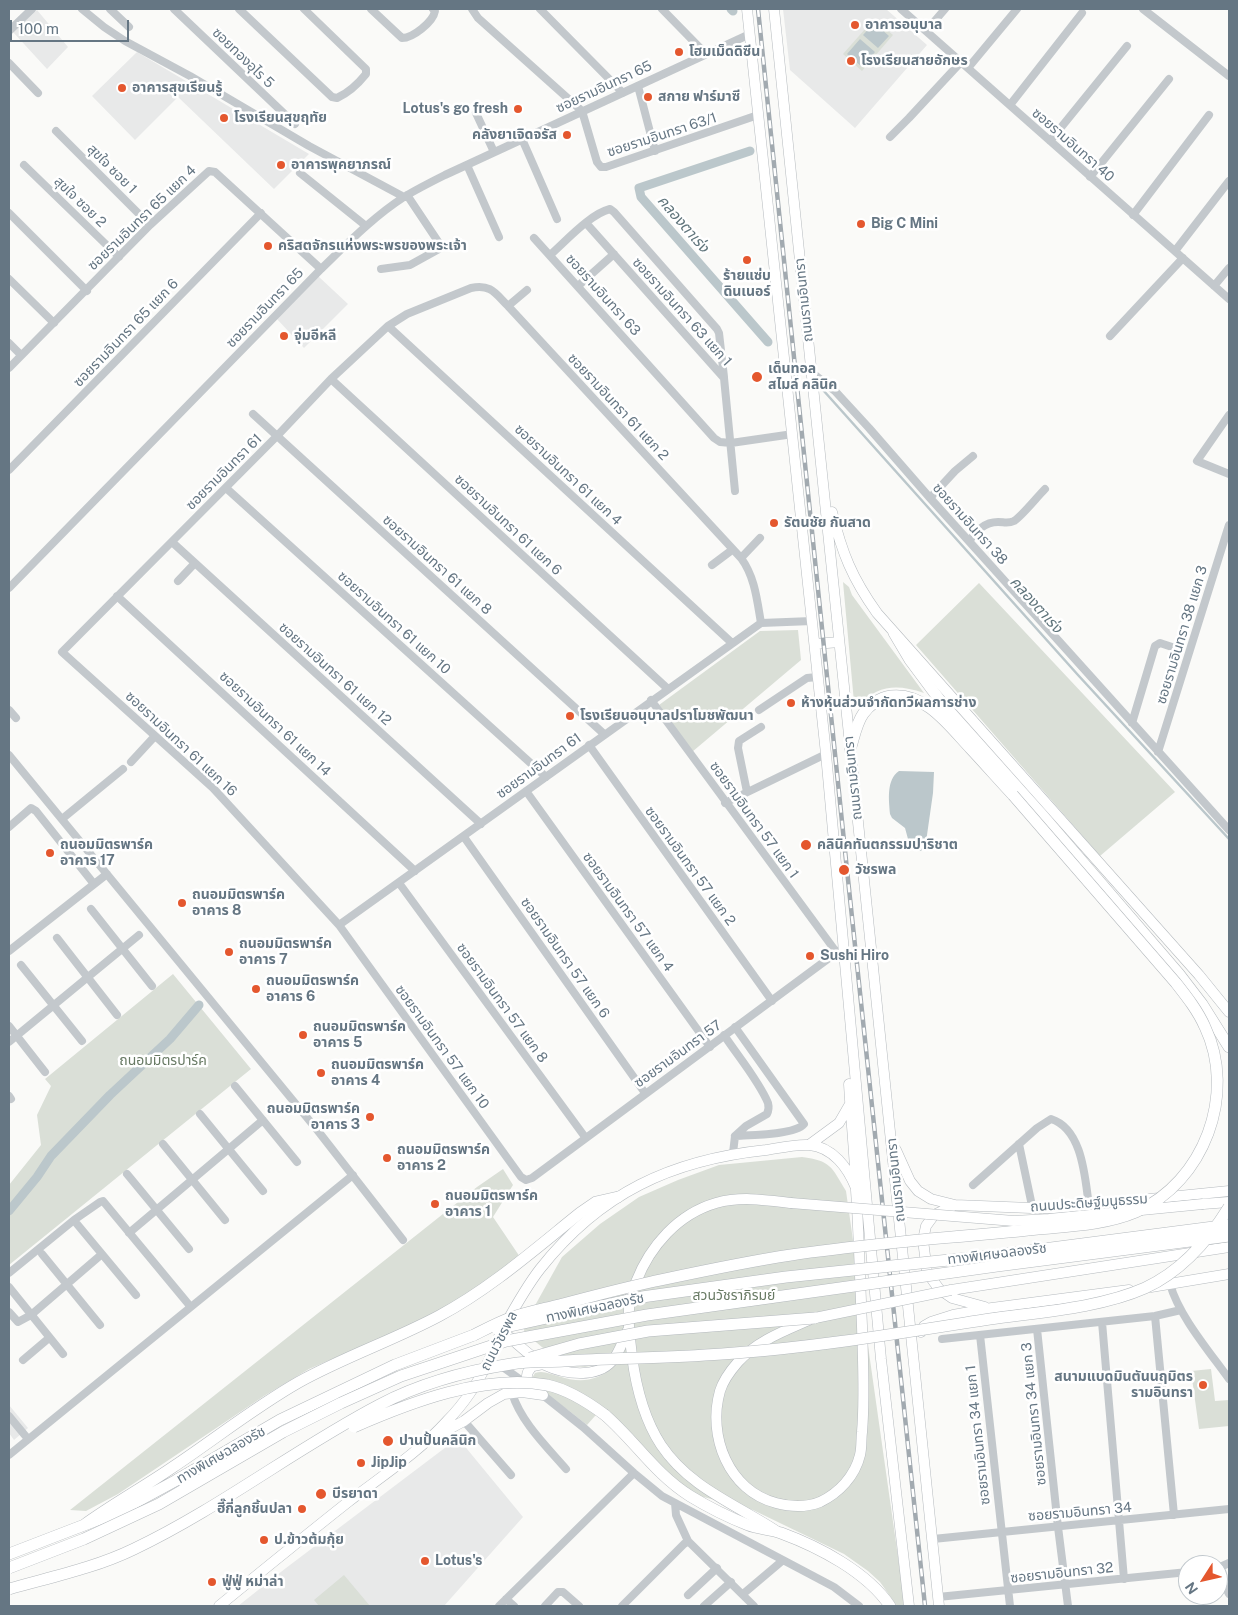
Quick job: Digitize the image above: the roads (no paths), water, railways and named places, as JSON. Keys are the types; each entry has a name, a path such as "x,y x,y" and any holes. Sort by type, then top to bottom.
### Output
{"highway":[{"path":"894,633 910,660 942,703 1046,811 1179,974 1206,1010 1229,1047"},
{"path":"474,1335 512,1318 616,1289 790,1255 855,1246 1092,1224 1136,1212 1156,1200 1175,1184 1200,1152 1208,1136 1218,1086 1215,1058 1206,1028 1194,1006 1176,983 1013,795 942,717 919,701 907,697 886,697 876,701 868,708 858,723 850,750"},
{"path":"84,1525 272,1398 324,1369 395,1338 472,1297 596,1202 618,1197"},
{"path":"513,1363 722,1354 805,1346 1072,1307 1118,1297 1146,1287 1189,1258 1212,1234 1229,1207"},
{"name":"ทางพิเศษฉลองรัช","path":"9,1554 118,1512 280,1420 395,1365 474,1335 642,1297 786,1277 997,1255 1229,1225"},
{"name":"ทางพิเศษฉลองรัช","path":"9,1568 84,1539 159,1504 283,1432 350,1399 401,1376 506,1341 647,1314 1229,1236"},
{"path":"9,1589 103,1562 135,1549 381,1404 424,1386 468,1372 513,1363 579,1344 648,1331 814,1318"},
{"path":"303,1450 387,1413 439,1396 485,1384 514,1382 549,1386 578,1398 605,1415 616,1424 655,1468 689,1495 750,1526 780,1533 827,1555 867,1579 882,1594 890,1606"}],"main road":[{"name":"ถนนรามอินทรา","path":"747,9 826,754 840,950 849,1010 881,1359 909,1606"},
{"name":"ถนนรามอินทรา","path":"774,9 939,1602"},
{"path":"823,477 840,544 854,578 877,613 894,633"},
{"path":"814,644 839,642"},
{"path":"1046,811 1173,946 1229,1012"},
{"path":"849,1010 848,1061 856,1188 865,1404 860,1456 848,1482 822,1501 812,1505 791,1507 763,1500 744,1486 727,1465 717,1436 716,1419 720,1390 728,1375 753,1348 770,1337 814,1318 951,1290 1229,1247"},
{"name":"ถนนวัชรพล","path":"219,1606 337,1510 429,1440 462,1404 479,1380 501,1331 539,1270 575,1230 618,1197 647,1180 672,1170 699,1161 733,1154 809,1145 839,1123 850,1103"},
{"name":"ถนนประดิษฐ์มนูธรรม","path":"892,1141 910,1181 918,1191 931,1199 955,1205 1031,1208 1088,1206 1229,1191"},
{"path":"809,1145 824,1150 840,1160 849,1171 856,1188"},
{"path":"780,1533 703,1488 682,1471 661,1445 646,1413 636,1385 628,1330 630,1298 642,1265 659,1240 682,1220 716,1203 754,1199 1014,1221 1229,1202"},
{"path":"955,1205 934,1215 926,1226 923,1240 927,1272 939,1290 952,1298 968,1304 992,1308"},
{"path":"914,1367 918,1337 924,1326 941,1318 992,1308 1070,1299 1229,1274"},
{"path":"539,1392 527,1380 528,1372 532,1366 544,1365 565,1371 591,1372 603,1368 612,1361 628,1330"},
{"path":"501,1331 544,1365"},
{"path":"429,1440 464,1421 504,1394 539,1392"}],"street":[{"path":"9,32 32,9"},
{"path":"82,9 125,41 190,76 309,146 406,196 441,246 439,249 410,265 381,269"},
{"path":"110,9 130,27"},
{"name":"ซอยทองอุไร 5","path":"174,9 295,124"},
{"path":"239,9 332,97 337,98 346,94 354,87 366,74 366,69 304,9"},
{"path":"371,9 402,38 413,36 434,16 433,9"},
{"path":"472,9 478,18 582,111"},
{"path":"540,9 623,92"},
{"path":"662,9 706,54"},
{"name":"ซอยรามอินทรา 40","path":"901,9 1229,299"},
{"path":"926,31 945,9"},
{"path":"968,68 1017,9"},
{"path":"1143,9 1229,76"},
{"path":"1010,105 1082,13"},
{"name":"ซอยรามอินทรา 65","path":"9,588 321,269 366,226 406,196 467,164 750,34"},
{"path":"1050,141 1127,46"},
{"path":"890,137 961,62"},
{"path":"9,63 38,93"},
{"path":"1090,177 1168,79"},
{"path":"638,86 656,151"},
{"name":"ซอยรามอินทรา 63/1","path":"582,111 597,162 601,167 656,151 758,116"},
{"path":"476,113 494,152"},
{"path":"1133,215 1209,114"},
{"name":"สุขใจ ซอย 1","path":"56,131 150,225"},
{"path":"522,139 557,219"},
{"path":"467,164 499,237"},
{"name":"สุขใจ ซอย 2","path":"24,165 119,257"},
{"name":"ซอยรามอินทรา 65 แยก 4","path":"9,368 150,225 209,171 215,172 321,269"},
{"path":"300,173 366,226"},
{"path":"1175,252 1229,181"},
{"name":"ซอยรามอินทรา 63","path":"724,378 717,328 610,209 605,210 586,223 550,255 714,438 720,442 731,443"},
{"path":"9,213 86,290"},
{"name":"ซอยรามอินทรา 65 แยก 6","path":"9,470 261,213"},
{"name":"ซอยรามอินทรา 63 แยก 1","path":"586,223 724,378 735,491"},
{"path":"534,238 550,255"},
{"path":"578,286 614,254"},
{"path":"1110,336 1183,258"},
{"path":"1214,286 1229,268"},
{"path":"9,279 54,323"},
{"name":"ซอยรามอินทรา 61 แยก 2","path":"407,314 471,288 481,286 489,288 508,306 740,558 751,573 756,590 761,623"},
{"path":"508,306 528,290"},
{"name":"ซอยรามอินทรา 61","path":"62,652 226,488 331,379 388,326 407,314"},
{"name":"ซอยรามอินทรา 61 แยก 4","path":"388,326 732,643"},
{"path":"9,343 21,355"},
{"name":"ซอยรามอินทรา 38","path":"812,372 835,391 1158,752 1228,826"},
{"name":"ซอยรามอินทรา 61 แยก 6","path":"331,379 668,689"},
{"name":"ซอยรามอินทรา 61 แยก 8","path":"253,414 604,734"},
{"path":"1229,415 1197,461 1229,474"},
{"path":"731,443 793,434"},
{"path":"930,498 955,471 973,456"},
{"name":"ซอยรามอินทรา 61 แยก 10","path":"226,488 546,777"},
{"path":"969,541 980,528 989,524 1014,521 1045,489"},
{"name":"ซอยรามอินทรา 38 แยก 3","path":"1158,752 1229,525"},
{"path":"740,558 760,538"},
{"name":"ซอยรามอินทรา 61 แยก 12","path":"172,542 481,824"},
{"path":"712,565 732,550"},
{"path":"178,581 195,563"},
{"name":"ซอยรามอินทรา 61 แยก 14","path":"117,596 415,871"},
{"path":"761,623 812,621"},
{"name":"ซอยรามอินทรา 61","path":"339,926 464,837 588,745 761,623"},
{"path":"1132,723 1155,646 1160,643 1172,647"},
{"name":"ซอยรามอินทรา 61 แยก 16","path":"62,652 213,788 339,926"},
{"path":"760,710 807,678 818,677"},
{"name":"ซอยรามอินทรา 57 แยก 1","path":"652,700 725,803 840,950"},
{"path":"9,710 16,718"},
{"path":"747,792 738,748 739,741 761,727"},
{"path":"131,762 154,736"},
{"name":"ซอยรามอินทรา 57 แยก 2","path":"588,745 772,1001"},
{"path":"725,803 826,754"},
{"path":"9,755 353,1175 403,1240"},
{"path":"62,819 123,769"},
{"name":"ซอยรามอินทรา 57 แยก 4","path":"526,791 710,1046"},
{"path":"9,827 31,808 36,811 94,884"},
{"name":"ซอยรามอินทรา 57 แยก 6","path":"464,837 645,1094"},
{"path":"9,938 12,949 108,874"},
{"name":"ซอยรามอินทรา 57 แยก 8","path":"399,883 585,1137"},
{"path":"91,909 152,986"},
{"name":"ซอยรามอินทรา 57 แยก 10","path":"339,926 521,1177 526,1180"},
{"path":"9,1042 139,935"},
{"path":"56,938 117,1015"},
{"name":"ซอยรามอินทรา 57","path":"526,1180 532,1178 840,950"},
{"path":"21,965 82,1041"},
{"path":"9,1026 45,1072"},
{"path":"735,1027 804,1124 801,1128 792,1130 735,1136"},
{"path":"724,1035 758,1086 768,1103 769,1109 767,1114 746,1126 735,1136 733,1154"},
{"path":"235,1086 297,1162"},
{"path":"200,1114 263,1191"},
{"path":"973,1185 1043,1122 1051,1119 1058,1121 1067,1130 1081,1157 1088,1206"},
{"path":"129,1233 263,1120"},
{"path":"163,1144 225,1220"},
{"path":"1019,1144 1031,1208"},
{"path":"127,1174 189,1249"},
{"path":"9,1455 353,1175"},
{"path":"9,1273 74,1220 103,1201 190,1306"},
{"path":"77,1224 136,1296"},
{"path":"42,1254 100,1325"},
{"path":"9,1312 18,1322 31,1315 102,1254"},
{"path":"1170,1284 1181,1310 1229,1379"},
{"path":"9,1287 63,1354"},
{"path":"942,1339 1155,1316 1181,1310"},
{"path":"1155,1316 1174,1516"},
{"path":"1102,1322 1124,1579"},
{"name":"ซอยรามอินทรา 34 แยก 3","path":"1037,1329 1068,1606"},
{"name":"ซอยรามอินทรา 34 แยก 1","path":"980,1335 1010,1606"},
{"path":"23,1360 49,1338"},
{"path":"490,1358 539,1392 583,1427 662,1496 834,1587 860,1606"},
{"path":"512,1393 522,1416 566,1469"},
{"path":"9,1416 28,1439"},
{"path":"464,1421 511,1475"},
{"path":"499,1606 634,1473"},
{"path":"675,1503 676,1515 688,1541 754,1606"},
{"name":"ซอยรามอินทรา 34","path":"933,1539 1229,1510"},
{"path":"622,1606 688,1541"},
{"path":"743,1594 782,1561"},
{"path":"688,1595 717,1568"},
{"name":"ซอยรามอินทรา 32","path":"939,1602 1008,1591 1178,1573"},
{"path":"704,1606 731,1582"},
{"path":"545,1606 558,1592 563,1592 579,1606"},
{"path":"506,1599 514,1606"}],"waterway":[{"name":"คลองตาเร่ง","path":"750,151 639,188 641,197 768,342"},
{"name":"คลองตาเร่ง","path":"823,390 1078,675 1229,839"},
{"path":"9,1211 37,1177 51,1156 110,1095 170,1039 199,1005"}],"railway":[{"path":"758,9 925,1606"}],"place":[{"name":"อาคารอนุบาล","path":"855,25"},
{"name":"โฮมเม็ดดิซีน","path":"679,52"},
{"name":"โรงเรียนสายอักษร","path":"851,61"},
{"name":"อาคารสุขเรียนรู้","path":"122,88"},
{"name":"สกาย ฟาร์มาซี","path":"648,97"},
{"name":"Lotus's go fresh","path":"518,109"},
{"name":"โรงเรียนสุขฤทัย","path":"224,118"},
{"name":"คลังยาเจิดจรัส","path":"567,135"},
{"name":"อาคารพุคยาภรณ์","path":"281,165"},
{"name":"Big C Mini","path":"861,224"},
{"name":"คริสตจักรแห่งพระพรของพระเจ้า","path":"268,246"},
{"name":"ร้ายแซ่บ ดินเนอร์","path":"747,260"},
{"name":"จุ่มอีหลี","path":"284,336"},
{"name":"เด็นทอล สไมล์ คลินิค","path":"757,377"},
{"name":"รัตนชัย กันสาด","path":"774,523"},
{"name":"ห้างหุ้นส่วนจำกัดทวีผลการช่าง","path":"791,703"},
{"name":"โรงเรียนอนุบาลปราโมชพัฒนา","path":"570,716"},
{"name":"คลินิคทันตกรรมปาริชาต","path":"806,845"},
{"name":"ถนอมมิตรพาร์ค อาคาร 17","path":"50,853"},
{"name":"วัชรพล","path":"844,870"},
{"name":"ถนอมมิตรพาร์ค อาคาร 8","path":"182,903"},
{"name":"ถนอมมิตรพาร์ค อาคาร 7","path":"229,952"},
{"name":"Sushi Hiro","path":"810,956"},
{"name":"ถนอมมิตรพาร์ค อาคาร 6","path":"256,989"},
{"name":"ถนอมมิตรพาร์ค อาคาร 5","path":"303,1035"},
{"name":"ถนอมมิตรพาร์ค อาคาร 4","path":"321,1073"},
{"name":"ถนอมมิตรพาร์ค อาคาร 3","path":"370,1117"},
{"name":"ถนอมมิตรพาร์ค อาคาร 2","path":"387,1158"},
{"name":"ถนอมมิตรพาร์ค อาคาร 1","path":"435,1204"},
{"name":"สนามแบดมินตันนฤมิตร รามอินทรา","path":"1203,1385"},
{"name":"ปานปั้นคลินิก","path":"388,1441"},
{"name":"JipJip","path":"361,1463"},
{"name":"บีรยาดา","path":"321,1494"},
{"name":"ฮี๊กี่ลูกชิ้นปลา","path":"302,1509"},
{"name":"ป.ข้าวต้มกุ้ย","path":"264,1540"},
{"name":"Lotus's","path":"425,1561"},
{"name":"ฟู่ฟู่ หม่าล่า","path":"212,1582"}],"park label":[{"name":"ถนอมมิตรปาร์ค","path":"163,1061"},
{"name":"สวนวัชราภิรมย์","path":"734,1296"}]}
